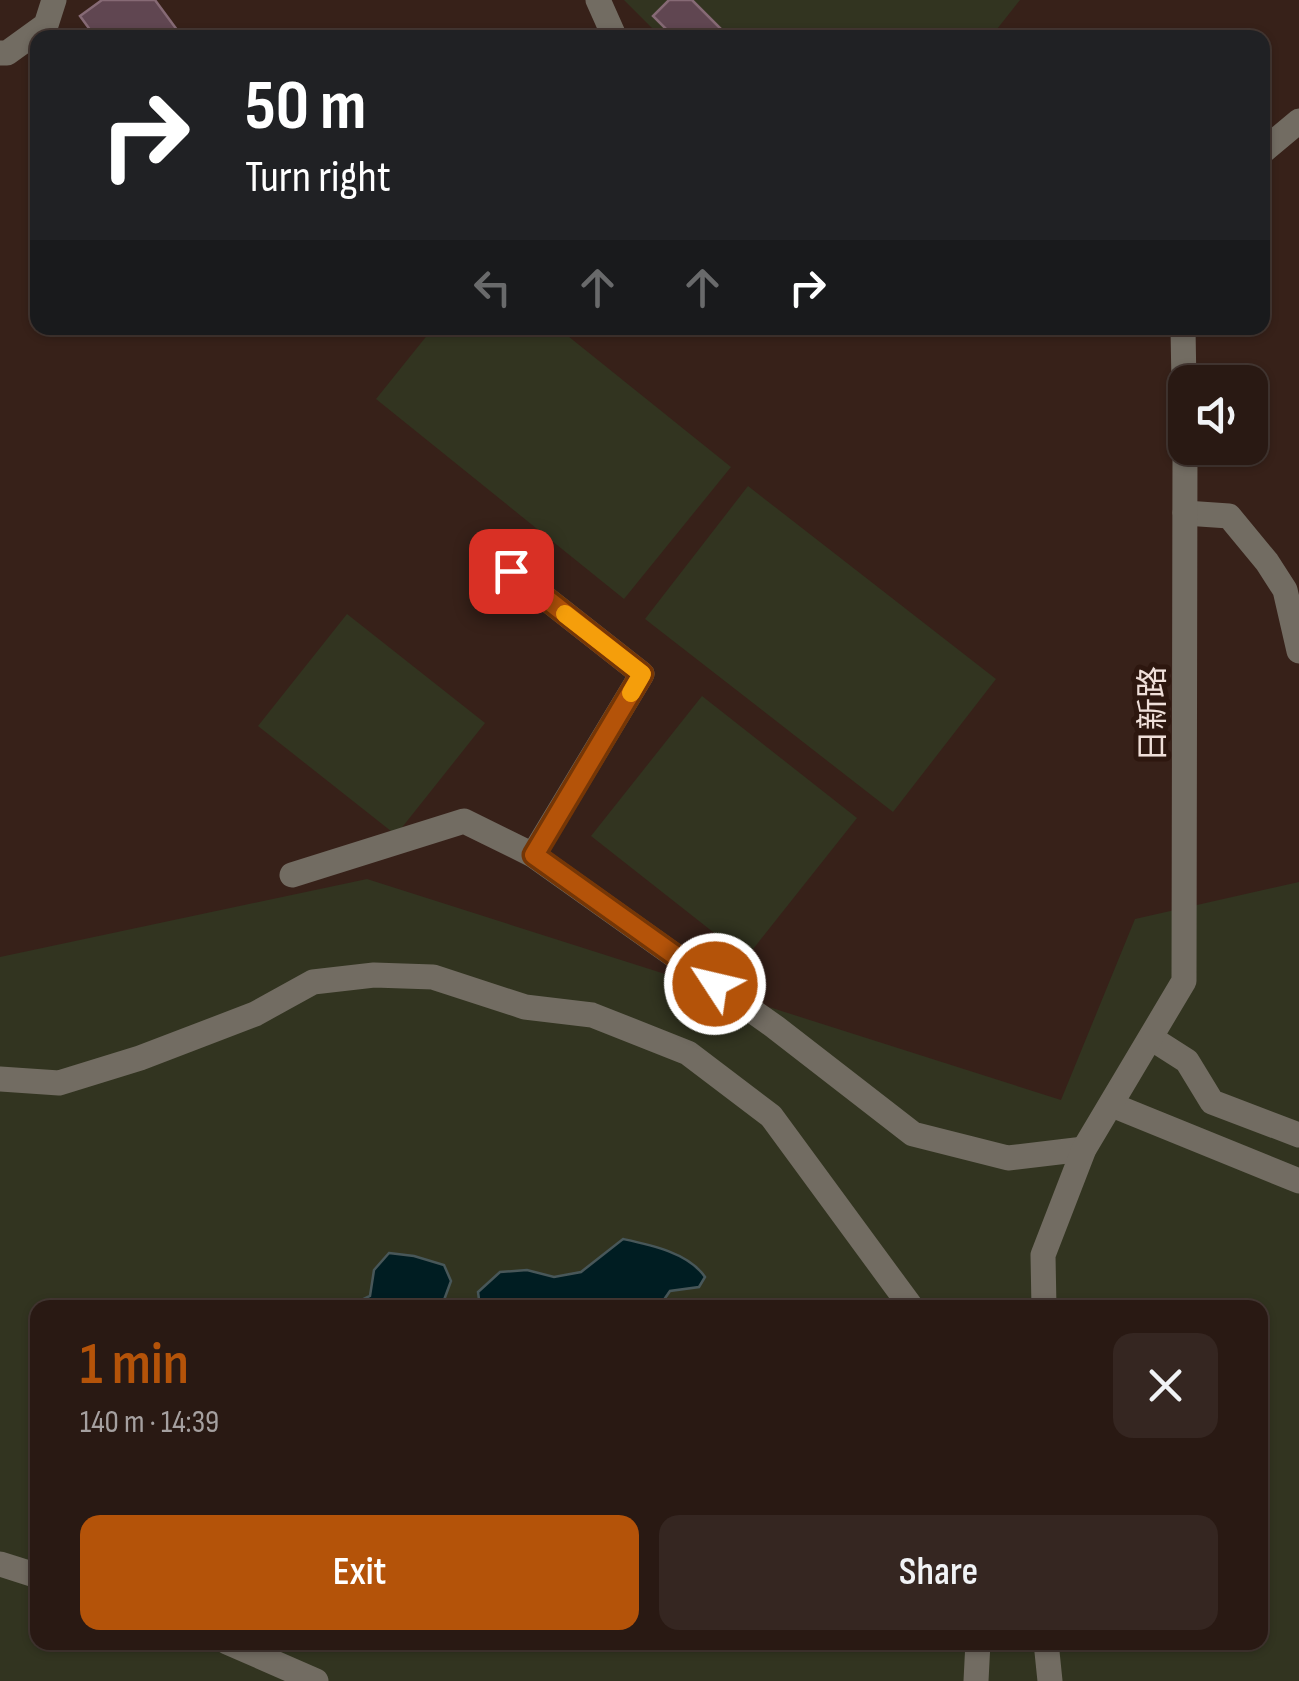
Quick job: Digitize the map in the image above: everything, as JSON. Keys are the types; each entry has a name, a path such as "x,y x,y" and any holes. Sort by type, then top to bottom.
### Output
{"street":[{"path":"39,30 46,25 54,0"},
{"path":"598,0 611,30"},
{"path":"0,53 30,36"},
{"path":"1270,145 1299,121"},
{"name":"日新路","path":"1183,335 1184,365"},
{"name":"日新路","path":"1151,1038 1184,982 1185,465"},
{"path":"1186,514 1228,516 1267,562 1295,615 1299,652"},
{"path":"511,571 642,674 534,855"},
{"path":"292,875 464,822 534,855 775,1027 913,1134 1008,1158 1084,1149"},
{"path":"0,1078 59,1084 255,1014 313,982 374,975 433,977 524,1008 592,1014 688,1054 772,1116 906,1300"},
{"path":"1044,1300 1043,1255 1084,1149 1151,1038 1186,1061 1212,1102 1213,1120 1196,1140"},
{"path":"1212,1102 1299,1135"},
{"path":"1112,1106 1299,1181"},
{"path":"0,1564 30,1573"},
{"path":"245,1650 316,1681"},
{"path":"976,1681 978,1650"}],"green space":[{"path":"624,0 1020,0 996,30 654,30"},
{"path":"427,335 567,335 731,467 624,599 376,399"},
{"path":"748,486 996,679 893,812 645,619"},
{"path":"347,614 485,723 396,835 258,726"},
{"path":"702,696 857,818 746,958 591,836"},
{"path":"367,879 1061,1100 1135,919 1299,882 1299,1681 0,1681 0,957"}],"water":[{"path":"623,1239 679,1256 705,1277 699,1287 670,1291 664,1300 479,1300 478,1292 500,1272 527,1270 554,1277 581,1272"},
{"path":"389,1253 414,1256 444,1265 451,1281 444,1300 362,1300 370,1296 374,1270"}],"building":[{"path":"102,0 155,0 177,30 90,30 80,16"},
{"path":"669,0 692,0 722,30 667,30 653,16"}],"slow traffic":[{"path":"565,614 642,674 631,693"}],"route":[{"path":"511,571 642,674 534,855 715,984"}]}
